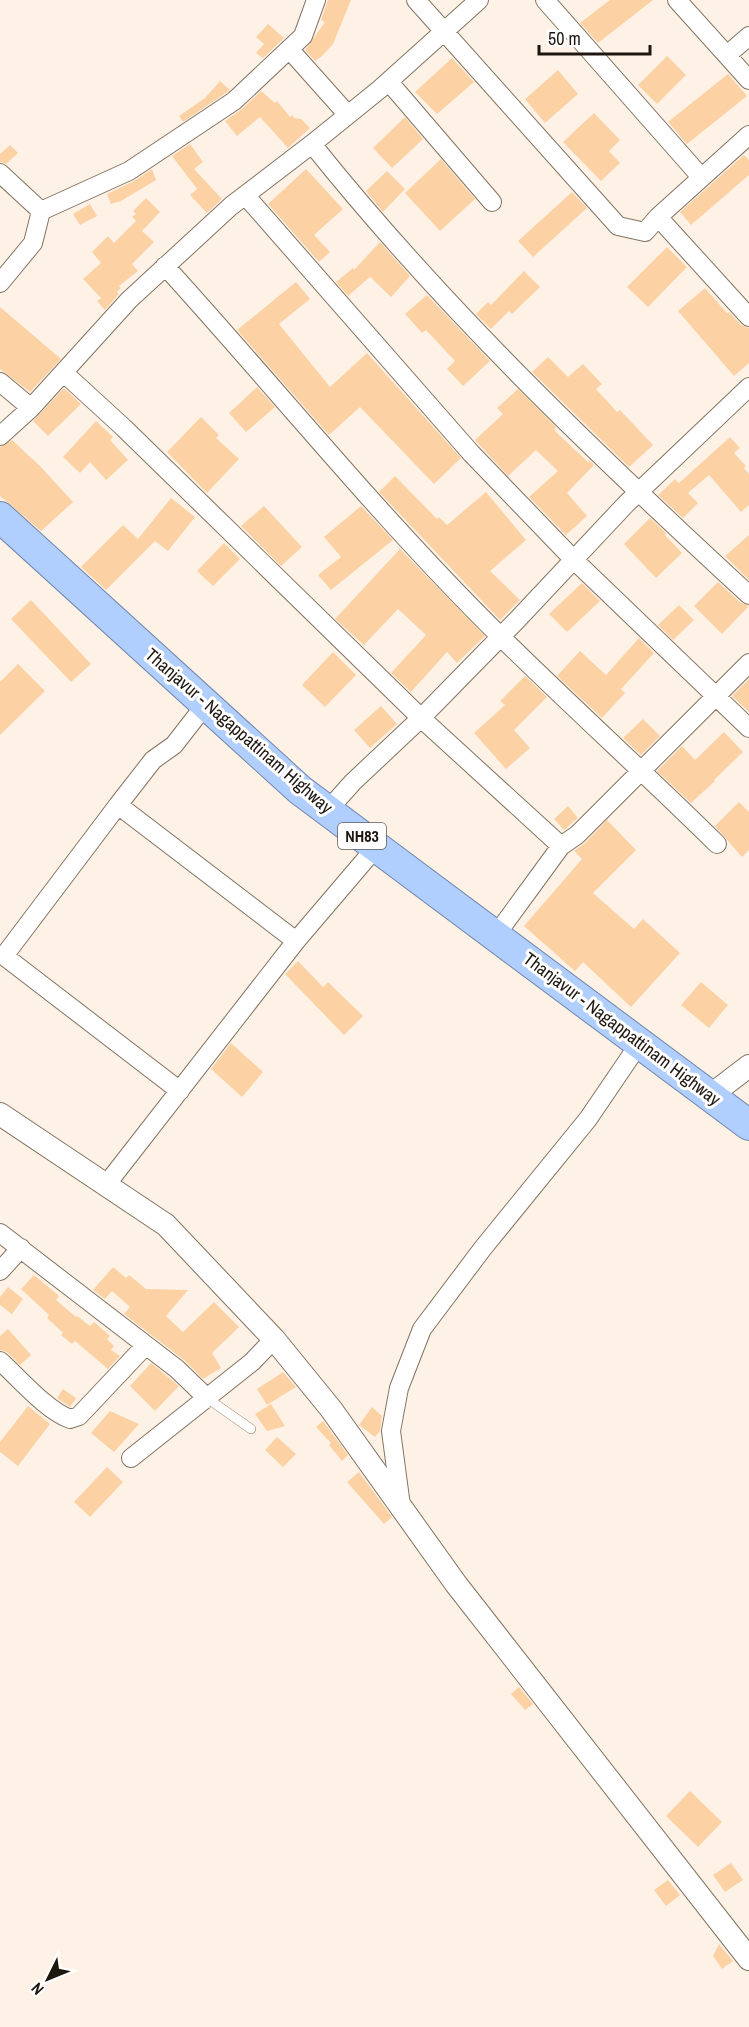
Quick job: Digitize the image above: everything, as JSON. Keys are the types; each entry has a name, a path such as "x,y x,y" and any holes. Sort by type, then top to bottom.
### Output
{"highway":[{"name":"Thanjavur - Nagappattinam Highway","path":"0,517 300,790 749,1125"}],"street":[{"path":"41,211 129,171 234,101 303,36 316,0"},
{"path":"416,0 618,226 645,232 701,177 748,138"},
{"path":"0,436 64,374 129,300 165,266 245,195 389,81 479,0"},
{"path":"545,0 701,177"},
{"path":"677,0 749,80"},
{"path":"727,55 749,36"},
{"path":"290,50 348,115"},
{"path":"389,81 492,202"},
{"path":"312,144 359,204 472,325 638,492 749,595"},
{"path":"0,173 41,211"},
{"path":"245,195 471,453 574,560 749,728"},
{"path":"4,270 33,243 41,211"},
{"path":"658,217 749,317"},
{"path":"165,266 396,526 500,636 642,769 717,844"},
{"path":"64,374 124,428 421,718 561,846"},
{"path":"0,382 31,408"},
{"path":"328,810 353,782 421,718 638,492 749,387"},
{"path":"496,935 561,846 577,835 749,663"},
{"path":"180,1091 4,956 153,760 174,745 206,704"},
{"path":"118,806 296,941"},
{"path":"106,1185 296,941 377,846"},
{"path":"402,1507 391,1431 399,1388 422,1329 483,1248 588,1119 639,1044"},
{"path":"711,1095 749,1066"},
{"path":"0,1114 165,1226 274,1339 331,1409 456,1584 749,1959"},
{"path":"0,1233 177,1369 207,1398"},
{"path":"0,1271 21,1248"},
{"path":"130,1458 252,1362 274,1339"},
{"path":"0,1361 49,1406 70,1419 79,1416 146,1345"}],"lane":[{"path":"207,1398 251,1429"}],"building":[{"path":"328,0 351,0 333,44 315,61 305,50 325,22 321,20"},
{"path":"610,0 653,0 598,43 580,23"},
{"path":"268,24 284,38 263,58 256,53 264,44 256,37"},
{"path":"667,56 686,75 657,104 638,85"},
{"path":"452,58 474,82 437,114 415,92"},
{"path":"558,70 578,94 545,123 525,99"},
{"path":"728,74 747,96 687,144 668,122"},
{"path":"220,81 230,90 183,122 179,116 205,98"},
{"path":"261,91 275,103 277,101 290,117 292,115 294,118 301,119 310,128 288,148 260,117 237,136 225,121"},
{"path":"594,113 620,140 609,151 620,163 601,181 563,142"},
{"path":"405,117 423,139 392,168 373,148"},
{"path":"190,144 203,162 194,169 222,199 207,213 190,195 197,189 172,156"},
{"path":"10,145 18,153 6,164 0,162 0,154"},
{"path":"744,155 749,160 749,175 691,225 680,212"},
{"path":"441,159 475,199 440,231 405,193"},
{"path":"152,169 156,180 121,201 111,204 107,194"},
{"path":"306,169 343,209 314,235 330,252 319,262 268,204"},
{"path":"387,171 405,189 383,212 366,191"},
{"path":"572,192 587,208 533,257 518,241"},
{"path":"146,198 160,212 142,231 154,242 132,264 138,271 119,286 121,288 117,292 119,294 105,310 97,301 101,298 83,279 101,263 92,252 108,236 114,243 136,221 132,217 136,214 133,211"},
{"path":"90,204 97,216 80,225 73,214"},
{"path":"380,242 410,276 391,297 370,277 348,296 336,282 353,268 354,270"},
{"path":"667,247 687,267 648,307 627,287"},
{"path":"524,271 540,287 512,314 509,311 491,329 476,314 488,302 491,305"},
{"path":"296,282 310,299 279,324 330,387 367,353 461,458 434,484 360,407 329,435 237,330"},
{"path":"705,288 727,313 729,312 741,325 749,328 749,363 734,376 678,311"},
{"path":"427,295 490,361 463,386 447,369 455,361 426,330 422,333 405,314"},
{"path":"0,307 61,359 30,392 0,369"},
{"path":"548,357 568,377 583,364 602,384 596,389 617,412 620,410 653,445 629,467 532,372"},
{"path":"257,387 275,407 246,432 229,413"},
{"path":"64,388 81,404 48,436 33,421"},
{"path":"518,389 556,427 554,429 557,433 594,465 567,493 587,516 566,535 529,497 558,471 536,450 508,476 475,440 503,414 497,408"},
{"path":"201,417 219,435 216,438 239,459 207,493 167,452"},
{"path":"96,421 113,437 110,440 128,460 106,480 90,462 80,473 63,457"},
{"path":"730,437 740,448 734,453 746,466 744,468 749,474 749,505 741,512 709,475 688,493 698,503 683,518 658,495 675,479 679,483"},
{"path":"12,440 73,502 41,531 0,496 0,447"},
{"path":"395,476 437,519 439,517 447,525 486,492 526,540 490,571 520,600 500,620 379,492"},
{"path":"171,498 195,517 168,551 155,541 106,590 81,567 123,525 138,539"},
{"path":"264,506 302,547 281,566 241,526"},
{"path":"361,506 393,540 331,590 318,575 341,557 324,537"},
{"path":"650,518 682,553 656,578 624,544"},
{"path":"749,535 749,580 725,556"},
{"path":"224,543 240,559 213,586 197,571"},
{"path":"400,549 485,636 457,663 447,652 411,692 391,673 426,635 398,609 364,645 335,619"},
{"path":"718,582 741,603 749,606 722,634 694,606"},
{"path":"582,583 600,601 567,632 549,614"},
{"path":"31,600 91,664 71,682 11,619"},
{"path":"679,605 694,620 673,640 658,625"},
{"path":"639,638 654,653 621,689 625,693 602,718 557,676 580,651 606,675"},
{"path":"333,652 356,675 325,707 302,685"},
{"path":"18,664 45,691 0,735 0,682"},
{"path":"525,676 547,697 514,730 530,748 506,769 474,733 505,705 500,701"},
{"path":"749,679 749,712 732,696"},
{"path":"381,706 397,724 370,748 354,730"},
{"path":"643,719 660,736 641,755 623,738"},
{"path":"724,732 743,752 691,803 657,771 682,746 695,760"},
{"path":"739,802 749,812 749,850 742,857 715,826"},
{"path":"568,806 578,818 564,830 554,819"},
{"path":"607,820 636,850 593,893 634,929 643,919 680,953 631,1007 583,962 575,971 524,926 582,859 574,851"},
{"path":"298,961 323,987 328,982 363,1016 344,1035 285,974"},
{"path":"701,982 728,1005 709,1028 681,1005"},
{"path":"231,1043 263,1072 242,1097 211,1069"},
{"path":"113,1267 126,1278 129,1275 146,1289 188,1290 166,1316 183,1332 214,1302 239,1327 212,1353 221,1368 203,1379 184,1360 124,1314 130,1307 112,1291 105,1299 93,1290"},
{"path":"34,1275 59,1296 56,1300 76,1317 90,1326 94,1322 110,1336 107,1339 114,1346 111,1350 120,1356 108,1369 75,1341 72,1344 61,1335 63,1333 47,1318 49,1315 21,1289"},
{"path":"8,1287 23,1299 12,1314 0,1305 0,1297"},
{"path":"8,1329 31,1355 20,1365 7,1352 0,1350 0,1336"},
{"path":"151,1363 179,1386 155,1411 130,1386"},
{"path":"283,1372 296,1387 267,1405 257,1389"},
{"path":"63,1389 76,1398 70,1407 57,1398"},
{"path":"271,1404 285,1426 267,1431 255,1414"},
{"path":"28,1406 50,1424 18,1466 0,1452 0,1442"},
{"path":"372,1407 382,1416 380,1431 375,1437 359,1425"},
{"path":"110,1411 139,1424 114,1452 91,1433"},
{"path":"323,1421 348,1455 342,1461 329,1445 331,1443 316,1427"},
{"path":"277,1437 296,1454 283,1467 265,1450"},
{"path":"107,1467 123,1482 90,1517 74,1502"},
{"path":"359,1472 392,1517 384,1524 347,1482"},
{"path":"519,1687 533,1704 525,1710 511,1694"},
{"path":"690,1791 722,1822 698,1847 666,1816"},
{"path":"731,1863 743,1880 725,1892 713,1875"},
{"path":"668,1880 680,1895 666,1906 654,1890"},
{"path":"719,1944 733,1961 722,1969 713,1956"}]}
